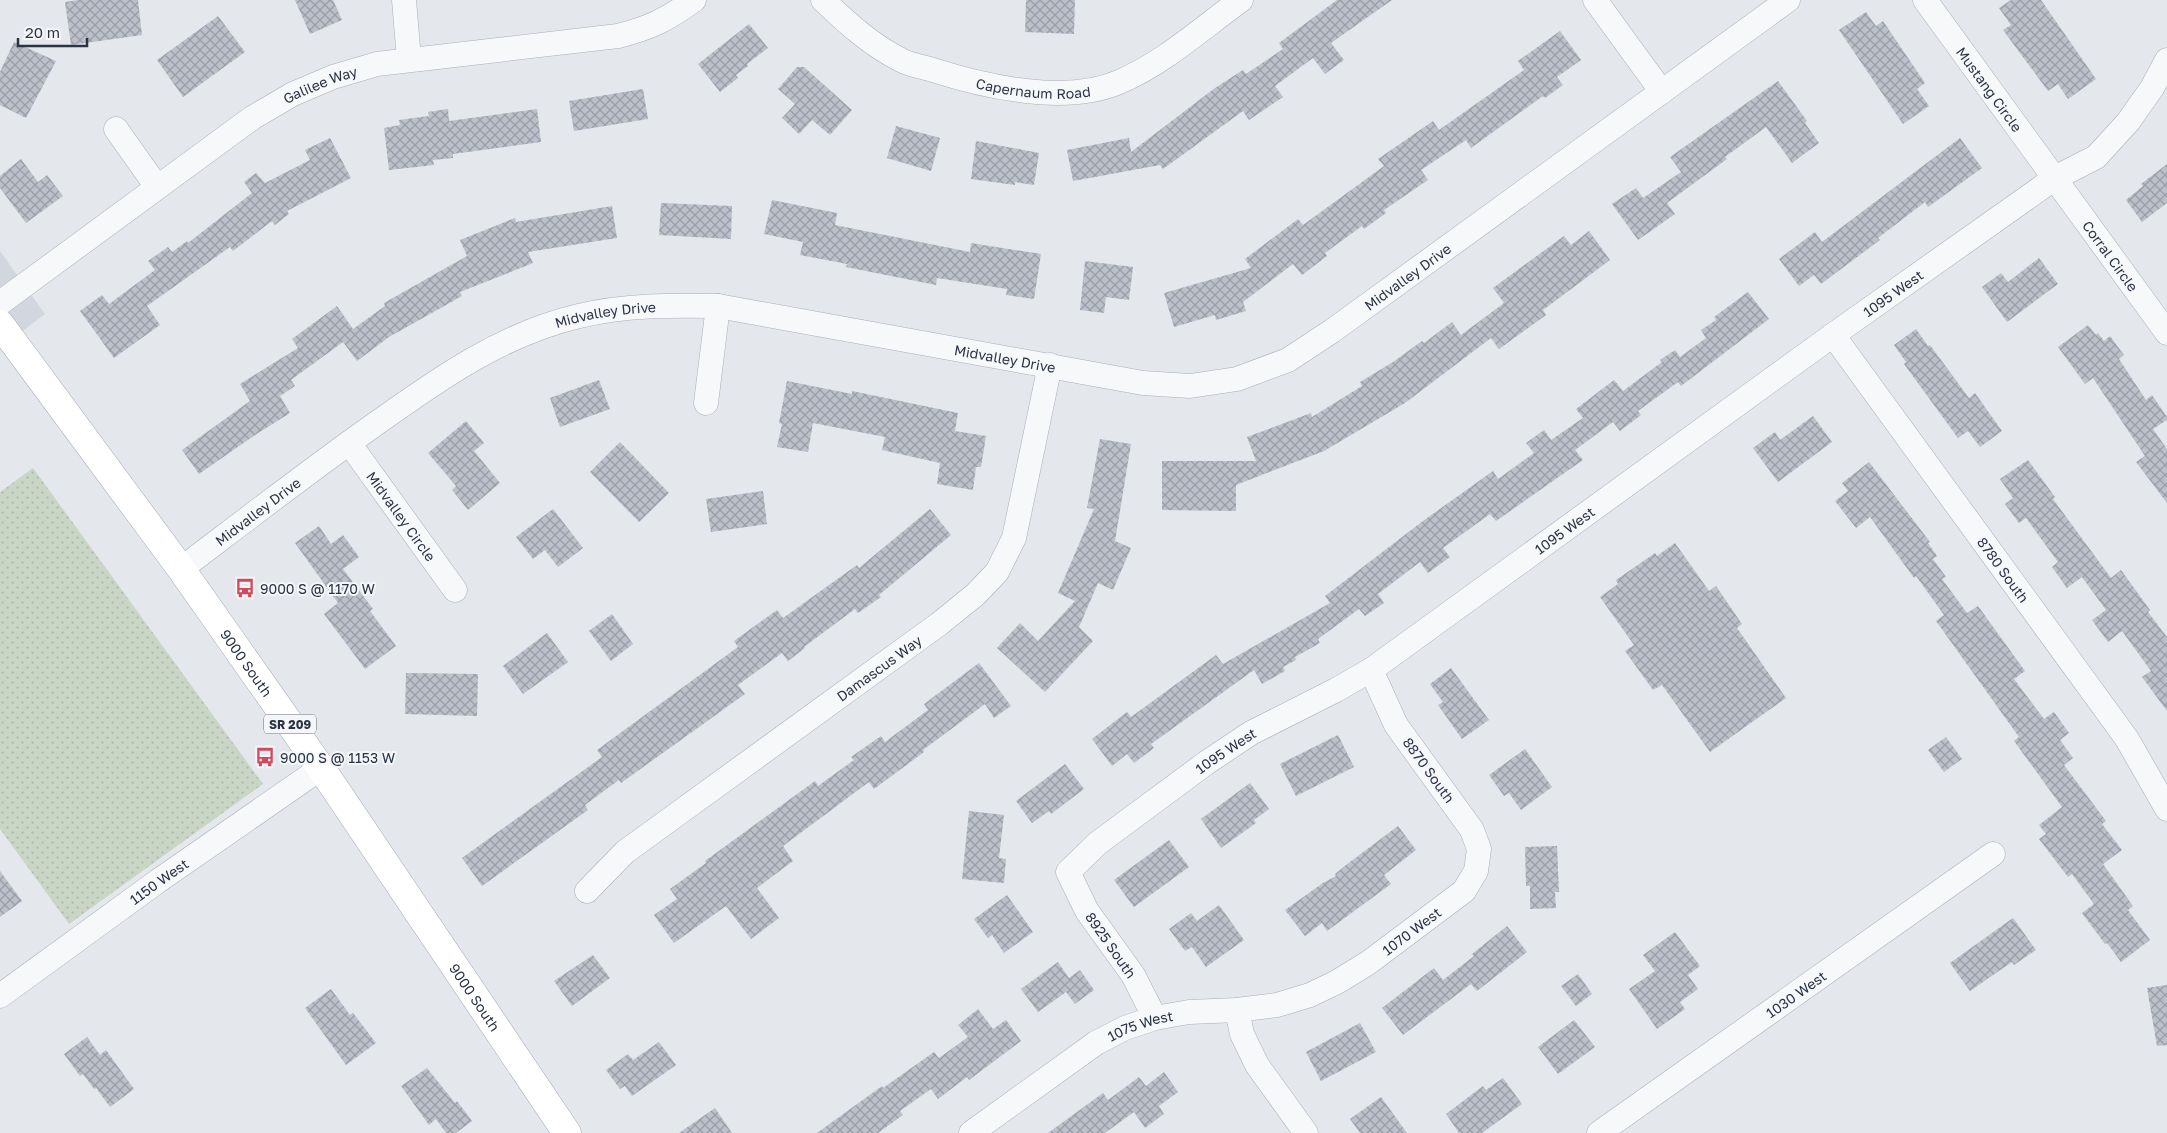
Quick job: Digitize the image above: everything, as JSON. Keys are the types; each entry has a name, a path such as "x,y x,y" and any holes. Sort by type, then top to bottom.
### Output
{"main road":[{"name":"9000 South","path":"0,324 181,569 321,768 567,1133"}],"street":[{"path":"404,0 409,59"},
{"name":"Galilee Way","path":"0,303 252,118 293,94 333,77 377,64 618,36 645,29 669,18 694,0"},
{"name":"Capernaum Road","path":"823,0 856,32 902,60 945,74 1001,87 1054,93 1089,90 1118,83 1152,65 1242,0"},
{"path":"1595,0 1662,92"},
{"name":"Midvalley Drive","path":"181,569 348,443 429,386 473,358 522,334 579,316 640,306 718,306 1143,383 1190,386 1238,379 1288,360 1332,331 1788,0"},
{"name":"Mustang Circle","path":"1925,0 2055,178"},
{"name":"1095 West","path":"1068,872 1098,843 1206,763 1251,733 1371,670 1833,335 2055,178 2096,157 2152,88 2167,60"},
{"path":"116,129 157,187"},
{"name":"Corral Circle","path":"2055,178 2167,333"},
{"path":"706,403 718,306"},
{"name":"8780 South","path":"1833,335 2127,739 2167,809"},
{"name":"Damascus Way","path":"587,891 626,852 939,624 975,595 997,572 1014,538 1050,365"},
{"name":"Midvalley Circle","path":"348,443 454,590"},
{"name":"8870 South","path":"1371,670 1396,725 1472,830 1479,849 1476,871"},
{"name":"1150 West","path":"0,996 158,881 321,768"},
{"name":"1030 West","path":"1599,1133 1993,854"},
{"name":"1070 West","path":"1337,982 1368,963 1464,892 1476,871"},
{"name":"8925 South","path":"1068,872 1088,912 1133,975 1156,1018"},
{"name":"1075 West","path":"971,1133 1096,1043 1125,1028 1156,1018 1188,1012 1237,1010 1277,1005 1310,995 1337,982"},
{"path":"1237,1010 1242,1034 1257,1064 1306,1133"}],"shaded area":[{"path":"0,251 45,314 0,348"}],"green space":[{"path":"33,468 263,784 69,924 0,829 0,492"}],"building":[{"path":"78,0 138,0 142,35 71,45 65,2"},
{"path":"295,0 333,0 342,20 310,34"},
{"path":"1026,0 1075,0 1074,34 1025,32"},
{"path":"1337,0 1392,0 1331,43 1344,60 1325,74 1313,58 1275,86 1283,97 1249,120 1243,111 1163,169 1160,165 1073,181 1067,150 1129,138 1131,152 1215,88 1243,70 1246,74 1283,49 1279,43"},
{"path":"2011,0 2041,0 2096,79 2068,99 2058,84 2048,91 2003,30 2011,25 1999,8"},
{"path":"1866,12 1876,26 1883,21 1925,83 1917,89 1929,106 1903,124 1839,30"},
{"path":"218,16 245,52 183,97 157,60"},
{"path":"749,24 768,48 747,64 748,66 736,75 738,78 720,92 698,64"},
{"path":"1560,31 1581,60 1557,77 1563,85 1545,98 1543,96 1471,148 1466,140 1421,170 1428,180 1384,210 1386,213 1364,229 1362,226 1325,253 1327,256 1302,275 1293,264 1243,302 1246,311 1216,320 1215,315 1174,327 1164,293 1251,268 1245,259 1298,219 1303,225 1384,166 1378,159 1433,121 1439,130 1524,70 1518,61"},
{"path":"14,42 56,61 26,118 0,105 0,72"},
{"path":"797,67 804,67 852,110 830,135 812,120 799,134 782,118 795,104 778,89"},
{"path":"1778,81 1807,121 1805,123 1819,143 1792,163 1766,127 1725,157 1727,159 1667,203 1675,214 1638,240 1612,204 1636,188 1643,198 1681,172 1670,157"},
{"path":"643,89 648,119 574,131 569,101"},
{"path":"448,109 449,121 537,109 541,142 453,154 453,158 433,160 434,165 389,170 384,128 400,125 399,120 429,116 428,112"},
{"path":"896,126 940,138 931,171 887,158"},
{"path":"330,138 351,178 287,211 289,214 275,225 272,221 233,251 230,247 147,306 160,325 114,358 80,311 102,295 109,304 155,270 148,261 168,247 172,252 187,241 188,243 252,193 244,182 256,173 265,183 310,160 305,150"},
{"path":"1960,138 1982,168 1928,207 1925,202 1878,238 1880,240 1821,284 1814,275 1799,286 1779,259 1815,232 1822,242"},
{"path":"976,141 1039,153 1034,185 1015,182 1015,185 971,179"},
{"path":"21,159 38,182 47,175 63,196 26,223 0,188 0,176"},
{"path":"2167,164 2167,203 2142,222 2126,200 2143,186 2141,184"},
{"path":"772,200 837,213 835,225 970,252 971,243 1041,254 1034,299 1006,295 1007,289 937,278 936,285 846,267 847,264 800,255 803,242 764,234"},
{"path":"661,203 732,206 731,239 659,235"},
{"path":"612,206 617,238 528,252 533,263 460,292 462,296 389,337 357,361 343,342 291,380 295,386 280,396 290,413 199,474 182,450 250,401 240,384 298,348 292,339 337,306 353,329 385,306 384,303 467,256 460,240 515,218 516,222"},
{"path":"1589,231 1610,260 1543,310 1546,315 1499,349 1491,338 1405,403 1324,451 1236,485 1236,511 1162,510 1162,461 1256,461 1247,437 1311,413 1312,417 1362,386 1360,382 1393,362 1422,341 1424,343 1452,322 1461,335 1504,303 1493,288 1564,236 1571,245"},
{"path":"2039,258 2058,284 2007,322 1982,287 2001,273 2008,282"},
{"path":"1085,261 1133,267 1129,300 1106,297 1104,313 1080,310"},
{"path":"1748,292 1769,319 1681,386 1678,382 1638,411 1641,415 1620,431 1613,422 1575,450 1583,460 1496,521 1490,514 1443,548 1450,557 1428,573 1420,562 1378,594 1384,603 1365,616 1359,609 1318,639 1320,643 1295,657 1296,660 1283,667 1285,671 1262,684 1254,670 1151,744 1154,748 1134,763 1127,754 1112,766 1092,739 1127,712 1131,717 1216,655 1223,664 1330,603 1325,596 1423,521 1493,471 1498,479 1534,453 1526,443 1544,430 1551,440 1583,418 1576,409 1614,380 1623,391 1675,350 1680,357 1706,338 1701,330 1716,320 1714,317"},
{"path":"2088,325 2104,341 2110,336 2124,355 2119,359 2146,400 2152,395 2167,417 2167,420 2153,429 2167,449 2167,503 2136,462 2145,456 2093,378 2085,384 2058,347"},
{"path":"1916,329 1969,398 1975,393 2002,431 1980,447 1968,431 1958,438 1904,364 1906,362 1894,345"},
{"path":"599,380 610,409 560,427 550,398"},
{"path":"787,381 852,394 852,391 958,413 955,431 986,436 981,467 976,467 973,490 937,484 940,463 882,450 885,437 813,423 808,452 777,447 782,424 779,423"},
{"path":"1813,416 1832,442 1778,482 1753,448 1775,432 1780,440"},
{"path":"466,421 484,443 474,451 500,483 468,510 452,490 456,486 428,453"},
{"path":"1100,439 1131,444 1115,541 1131,548 1113,590 1098,583 1079,627 1093,641 1045,692 997,648 1020,623 1038,641 1075,601 1058,593 1094,509 1087,508"},
{"path":"620,442 669,493 639,522 590,472"},
{"path":"2028,460 2055,497 2053,499 2111,578 2121,570 2150,610 2148,612 2167,637 2167,711 2142,677 2151,671 2122,631 2108,642 2092,620 2106,610 2082,577 2067,588 2052,567 2058,562 2026,518 2019,523 2005,504 2013,498 2000,479"},
{"path":"1869,462 1930,542 1928,543 1937,556 1933,559 1946,577 1942,579 1967,613 1978,606 2025,671 2014,679 2044,719 2054,712 2069,733 2060,740 2073,758 2064,765 2106,821 2102,824 2122,850 2103,864 2133,906 2128,910 2150,940 2121,962 2082,913 2094,904 2072,874 2068,877 2039,839 2046,834 2039,825 2062,807 2014,741 2019,737 1936,621 1944,615 1916,576 1914,578 1870,517 1856,528 1835,501 1848,491 1842,483"},
{"path":"763,491 767,524 711,532 706,499"},
{"path":"553,509 583,548 558,567 545,550 533,559 516,537"},
{"path":"930,509 951,535 879,595 881,597 858,613 855,609 788,661 782,653 738,685 745,694 621,783 619,780 585,805 588,810 482,886 462,858 602,757 597,750 738,647 734,641 777,610 783,618 857,565 859,568"},
{"path":"319,526 331,544 343,535 359,557 343,569 373,609 370,611 396,646 365,669 324,614 338,603 295,543"},
{"path":"1675,543 1709,591 1716,586 1742,624 1737,628 1786,698 1710,752 1662,685 1653,690 1625,651 1634,645 1600,597 1618,584 1616,580 1655,553 1657,556"},
{"path":"612,614 633,644 611,661 589,631"},
{"path":"547,633 568,662 523,694 503,666"},
{"path":"979,663 1011,706 994,718 985,704 874,789 869,782 783,846 793,861 757,888 779,918 751,939 726,906 674,943 654,915 677,899 670,889 706,863 705,861 815,781 818,786 854,760 851,757 881,736 885,742 928,710 924,704"},
{"path":"1451,668 1489,720 1462,739 1438,705 1443,702 1430,684"},
{"path":"406,673 478,674 477,716 405,714"},
{"path":"1338,735 1354,767 1296,796 1280,764"},
{"path":"1946,737 1962,759 1944,772 1928,750"},
{"path":"1525,749 1552,787 1521,810 1509,793 1504,796 1489,775"},
{"path":"1065,764 1084,789 1051,814 1049,811 1032,823 1016,801"},
{"path":"1250,783 1269,809 1254,820 1256,823 1221,848 1201,819"},
{"path":"969,811 1004,815 999,858 1006,859 1004,883 962,879"},
{"path":"1398,826 1416,850 1384,875 1391,884 1327,931 1322,923 1305,936 1285,910 1336,876 1335,874 1346,865"},
{"path":"1169,840 1189,867 1134,907 1114,880"},
{"path":"1557,846 1559,892 1555,892 1556,908 1530,909 1530,886 1526,886 1525,847"},
{"path":"0,871 22,901 0,917"},
{"path":"1007,895 1033,932 1004,953 992,935 988,938 974,919"},
{"path":"1219,905 1244,940 1206,967 1192,947 1185,951 1169,929 1191,913 1197,921"},
{"path":"2013,918 2036,950 2014,965 2012,962 1970,991 1950,963"},
{"path":"1507,926 1527,952 1477,991 1471,984 1403,1035 1382,1008 1434,968 1443,980 1474,956 1472,954"},
{"path":"1675,932 1700,966 1688,975 1698,989 1680,1002 1685,1009 1657,1029 1629,989 1655,971 1643,955"},
{"path":"593,955 610,978 572,1006 554,981"},
{"path":"1058,962 1069,978 1080,970 1094,990 1075,1004 1066,992 1038,1012 1021,989"},
{"path":"1578,974 1592,994 1576,1006 1561,986"},
{"path":"2167,985 2167,1045 2157,1046 2147,988"},
{"path":"331,989 350,1015 353,1013 376,1043 346,1065 305,1008"},
{"path":"978,1009 993,1029 1006,1020 1021,1041 969,1080 967,1077 938,1099 931,1089 900,1111 903,1115 878,1133 817,1133 882,1086 883,1088 934,1052 939,1058 968,1037 958,1025"},
{"path":"1574,1020 1595,1047 1558,1074 1538,1047"},
{"path":"1360,1023 1376,1052 1321,1081 1306,1052"},
{"path":"87,1037 100,1055 106,1050 134,1089 110,1107 83,1074 80,1076 64,1054"},
{"path":"659,1042 676,1065 632,1096 625,1086 620,1089 606,1070 628,1054 633,1060"},
{"path":"427,1068 455,1103 457,1101 472,1121 456,1133 446,1133 436,1119 429,1125 401,1086"},
{"path":"1164,1072 1178,1092 1159,1106 1164,1114 1145,1128 1134,1112 1105,1133 1048,1133 1103,1093 1108,1100 1139,1077 1146,1086"},
{"path":"1503,1078 1522,1104 1482,1133 1459,1133 1446,1114 1483,1086 1486,1090"},
{"path":"1381,1097 1407,1133 1360,1133 1350,1119"},
{"path":"715,1108 732,1133 679,1133"}],"place":[{"name":"9000 S @ 1170 W","path":"245,588"},
{"name":"9000 S @ 1153 W","path":"265,757"}]}
